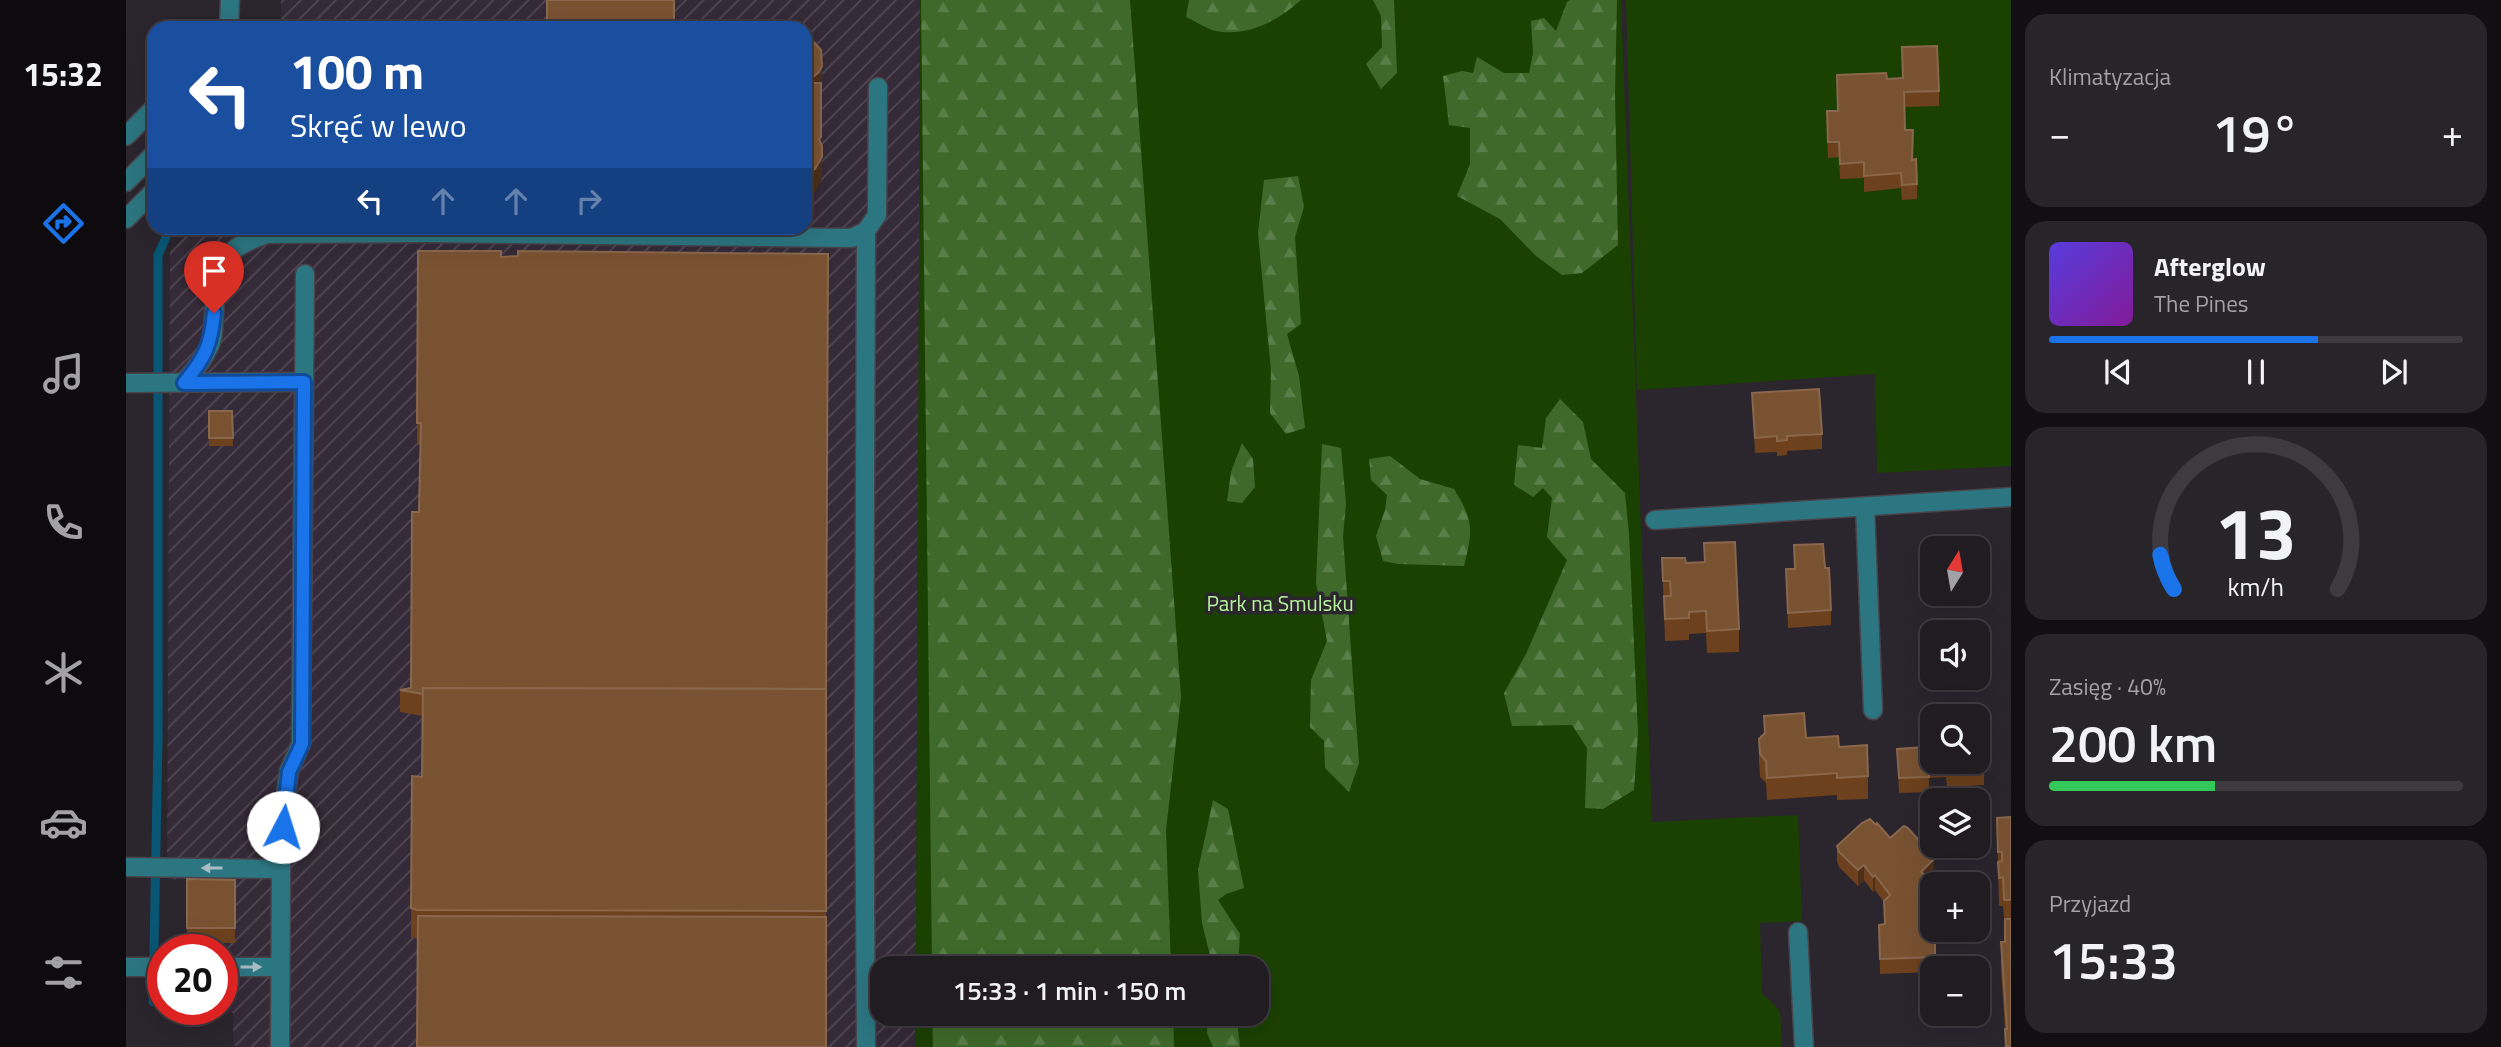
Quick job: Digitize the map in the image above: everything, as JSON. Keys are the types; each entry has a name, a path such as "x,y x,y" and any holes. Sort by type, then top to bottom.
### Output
{"lane":[{"path":"228,21 230,0"},
{"path":"747,235 852,238 866,231 877,215 878,87"},
{"path":"126,136 147,115"},
{"path":"126,182 147,161"},
{"path":"126,219 147,198"},
{"path":"866,231 866,1047"},
{"path":"184,383 201,363 212,340 215,279 223,260 243,242 264,235"},
{"path":"280,1047 281,869 289,772 302,744 305,274"},
{"path":"126,383 304,382"},
{"path":"1655,520 2011,497"},
{"path":"1865,507 1873,710"},
{"path":"126,867 281,869"},
{"path":"1798,932 1804,1047"},
{"path":"126,967 147,967"},
{"path":"238,967 280,967"}],"shaded area":[{"path":"281,0 920,0 916,956 870,956 870,1026 916,1026 915,1047 233,1045 233,1025 238,1025 238,934 188,934 187,880 167,879 170,252 186,235 812,235 812,21 281,21"}],"green space":[{"name":"Park na Smulsku","path":"920,0 1621,0 1652,822 1798,815 1802,921 1760,923 1762,993 1780,1011 1782,1047 915,1047 916,1026 1269,1026 1269,956 916,956"},
{"path":"921,0 1130,0 1181,697 1166,830 1171,956 932,956"},
{"path":"1189,0 1301,0 1262,25 1240,32 1228,32 1212,30 1186,17"},
{"path":"1373,0 1394,0 1397,73 1381,89 1366,64 1382,47 1381,16"},
{"path":"1570,0 1617,0 1615,94 1618,245 1582,273 1562,275 1536,256 1500,219 1457,196 1470,164 1470,128 1449,125 1443,76 1462,71 1473,73 1477,57 1504,73 1529,73 1533,53 1531,21 1544,18 1556,31"},
{"path":"1626,0 2011,0 2011,466 1877,473 1875,374 1637,390"},
{"path":"1298,176 1304,207 1295,237 1301,324 1287,334 1299,376 1305,428 1286,434 1270,413 1271,371 1258,233 1264,180"},
{"path":"1560,399 1583,422 1591,459 1625,493 1638,734 1634,790 1603,809 1585,808 1587,748 1572,725 1512,726 1504,693 1526,654 1567,560 1547,537 1552,498 1543,488 1533,497 1514,485 1518,445 1542,448 1546,418"},
{"path":"1242,443 1253,459 1255,487 1242,503 1227,501 1231,472"},
{"path":"1322,444 1341,448 1346,504 1343,536 1359,763 1349,792 1325,768 1324,741 1310,727 1311,680 1327,641 1316,583"},
{"path":"1390,456 1420,479 1454,489 1465,509 1470,526 1464,566 1383,561 1376,536 1387,495 1371,480 1369,459"},
{"path":"1213,800 1228,809 1244,888 1218,900 1240,934 1239,956 1210,956 1202,923 1198,870"},
{"path":"932,1026 1173,1026 1174,1047 933,1047"},
{"path":"1207,1026 1238,1026 1240,1047 1213,1047 1207,1033"}],"building":[{"path":"547,0 674,0 674,21 547,21"},
{"path":"812,40 821,50 822,66 812,78"},
{"path":"1937,46 1939,91 1904,92 1905,130 1913,130 1912,160 1916,159 1917,184 1902,185 1901,173 1864,176 1864,162 1840,164 1839,142 1828,142 1827,111 1838,111 1837,75 1886,73 1887,79 1903,78 1902,47"},
{"path":"812,83 821,83 819,139 822,157 812,170"},
{"path":"418,251 501,251 501,257 518,256 518,251 828,254 826,695 826,689 423,688 423,694 400,690 411,688 412,512 419,512 421,423 417,423"},
{"path":"1819,389 1822,434 1787,436 1787,440 1777,441 1777,436 1755,438 1752,393"},
{"path":"209,411 232,411 233,438 209,438"},
{"path":"1735,542 1739,629 1707,631 1706,611 1689,612 1689,618 1665,619 1664,596 1671,596 1670,581 1663,581 1662,558 1685,558 1686,563 1705,562 1704,543"},
{"path":"1823,544 1825,568 1829,568 1831,610 1788,613 1786,569 1795,569 1794,545"},
{"path":"423,688 826,689 826,911 411,908 412,776 422,777"},
{"path":"1804,713 1806,738 1838,736 1839,747 1867,745 1868,776 1837,778 1837,773 1767,778 1766,761 1760,754 1759,739 1765,733 1764,716"},
{"path":"1920,747 1920,774 1929,774 1929,777 1899,778 1897,749"},
{"path":"2011,817 2011,900 2004,900 2003,877 1999,878 1998,862 2002,861 2002,852 1998,852 1997,818"},
{"path":"1870,819 1890,838 1904,826 1920,842 1920,858 1934,858 1920,872 1920,942 1935,942 1935,956 1880,959 1879,925 1885,924 1884,901 1890,895 1875,875 1873,877 1864,865 1858,870 1839,852 1837,846"},
{"path":"187,879 235,880 235,928 187,928"},
{"path":"418,916 826,917 826,1047 417,1047"},
{"path":"2005,919 2011,919 2011,1047 2006,1047 2005,1029 2001,942 2005,942"}],"waterway":[{"path":"154,934 158,740 158,255 167,235"}],"route":[{"path":"214,313 212,340 201,363 184,383 304,382 302,744 289,772 283,827"}]}
